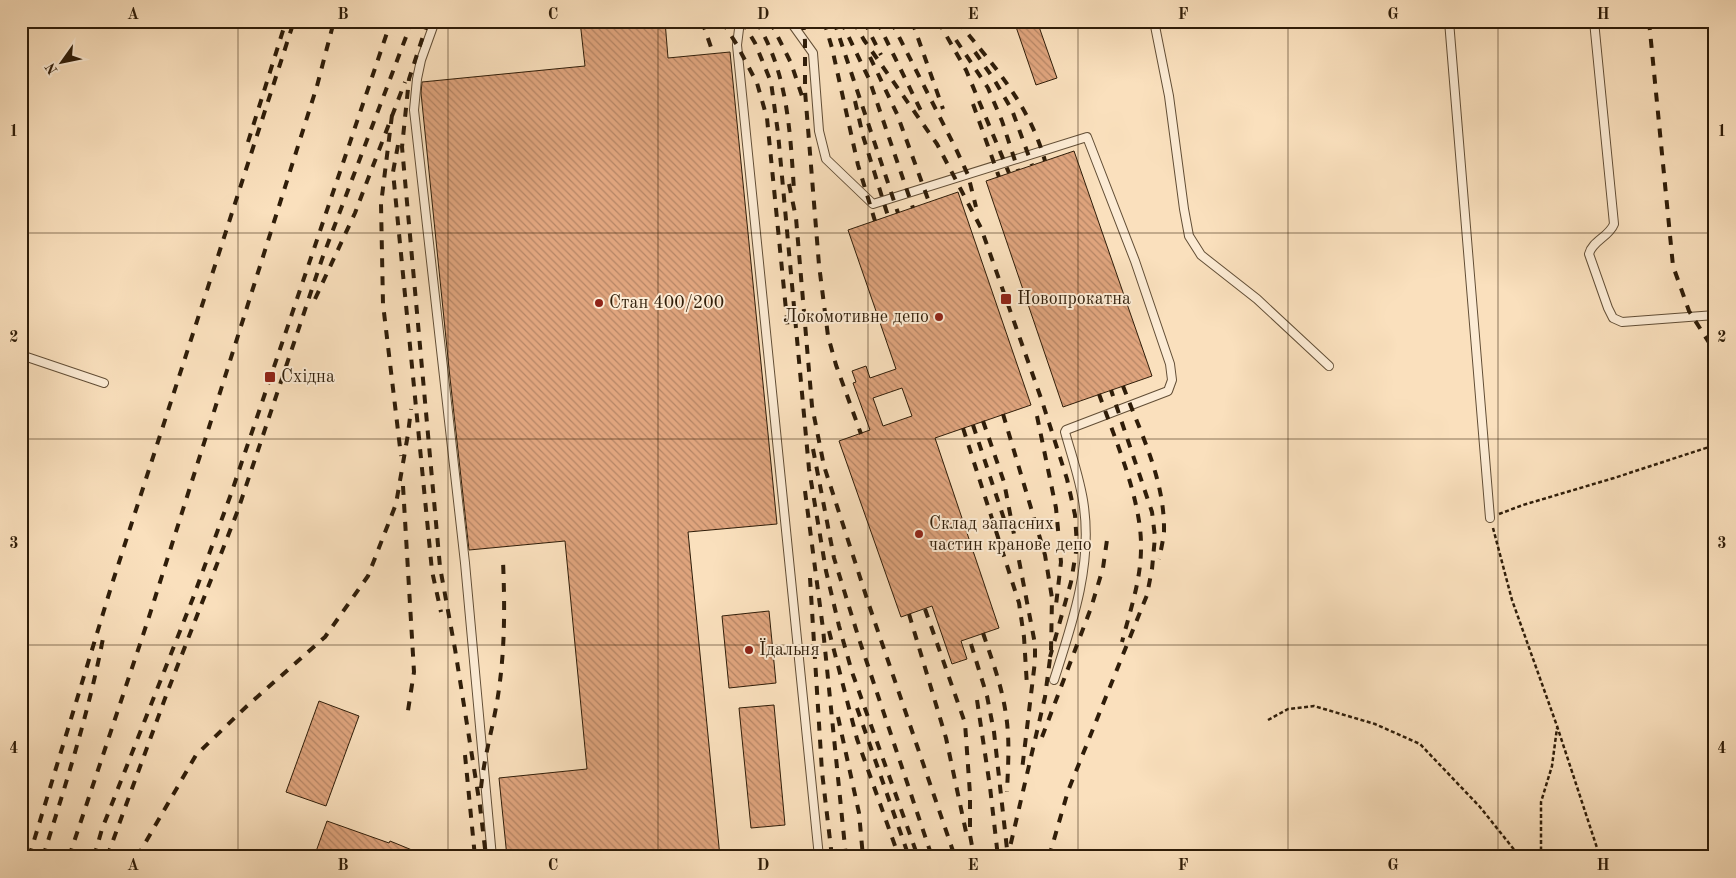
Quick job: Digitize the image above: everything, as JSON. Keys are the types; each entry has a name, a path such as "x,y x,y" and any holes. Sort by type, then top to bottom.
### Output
{"lane":[{"path":"436,21 421,60 414,110 465,563 492,857"},
{"path":"740,21 737,45 819,857"},
{"path":"790,21 813,52 819,131 826,159 874,204 1087,137 1135,261 1170,364 1172,380 1168,391 1112,411 1065,432 1078,476 1084,508 1085,546 1081,591 1054,680"},
{"path":"1154,21 1169,96 1189,236 1201,255 1257,299 1329,366"},
{"path":"1449,21 1490,518"},
{"path":"1594,21 1614,224 1612,230 1590,248 1589,254 1608,308 1614,318 1622,322 1715,314"},
{"path":"21,355 104,382"}],"path":[{"path":"1600,857 1557,726 1512,600 1490,518 1523,505 1614,478 1715,444"},
{"path":"1268,720 1288,709 1314,706 1375,724 1420,744 1480,807 1520,857"},
{"path":"1541,857 1541,802 1552,766 1557,726"},
{"path":"1426,857 1517,853"}],"building":[{"name":"Стан 400/200","path":"580,21 665,21 668,58 730,52 777,524 688,532 720,857 507,857 499,778 587,769 565,541 469,550 421,93 422,82 585,66"},
{"path":"1014,21 1037,21 1057,78 1036,85"},
{"path":"1074,151 1152,376 1063,407 986,181"},
{"path":"958,192 1031,405 935,438 999,628 961,641 967,659 952,664 932,606 901,617 839,441 870,430 853,383 856,382 852,371 866,366 870,378 896,369 848,230","holes":["902,388 912,416 883,426 873,398"]},
{"name":"Їдальня","path":"769,611 776,683 729,688 722,616"},
{"path":"319,701 359,716 326,806 286,792"},
{"path":"774,705 785,825 751,828 739,708"},
{"path":"327,821 389,843 390,841 429,857 314,857"}],"railway":[{"path":"248,142 286,21"},
{"path":"29,857 112,584 294,21"},
{"path":"69,857 148,620 317,86 334,21"},
{"path":"94,857 102,829 193,598 231,494 391,21"},
{"path":"107,857 167,693 238,510 322,259 412,21"},
{"path":"428,21 409,79 402,147 440,567 480,806 486,857"},
{"path":"702,21 713,53"},
{"path":"722,21 757,83 767,118 788,330"},
{"path":"742,21 755,43 771,82 778,133 809,469 826,571 852,672 918,857"},
{"path":"756,21 775,61 786,103 794,190"},
{"path":"770,21 791,63 802,96"},
{"path":"803,21 805,91 819,265 828,336 836,365 861,434"},
{"path":"824,21 832,48 858,165 875,221"},
{"path":"834,21 898,213"},
{"path":"841,21 869,79 913,208"},
{"path":"853,21 864,40 937,144 981,228 1042,401 1067,479 1075,515 1077,546 1071,582 1050,657"},
{"path":"864,21 881,55"},
{"path":"877,21 923,115"},
{"path":"891,21 968,175 976,207"},
{"path":"912,21 943,109"},
{"path":"938,21 966,70 1009,173"},
{"path":"957,21 1009,86 1030,122 1045,161"},
{"path":"1649,21 1673,266 1689,311 1715,352"},
{"path":"956,40 988,88 1002,121 1018,170"},
{"path":"975,52 1012,110 1032,165"},
{"path":"870,57 897,114 929,202"},
{"path":"315,299 355,213 405,82"},
{"path":"855,101 863,136 888,216"},
{"path":"973,104 999,177"},
{"path":"392,115 381,204 383,304 401,456"},
{"path":"398,145 393,172 432,571 441,612"},
{"path":"789,184 796,218 812,406 824,466 955,857"},
{"path":"1123,386 1151,457 1161,494 1164,532 1159,559"},
{"path":"1049,857 1068,791 1147,595 1152,569 1155,537 1152,512 1111,390"},
{"path":"1099,394 1120,450 1132,490 1140,530 1141,560 1122,642"},
{"path":"137,857 196,755 247,706 325,637 368,576 396,504 411,409"},
{"path":"1003,414 1045,555 1052,598 1051,651 1045,697 1010,847 1010,857"},
{"path":"1037,416 1056,508 1061,562 1056,605"},
{"path":"983,421 1004,482 1035,644 1035,661 1022,770"},
{"path":"973,425 1007,528"},
{"path":"963,428 1019,603 1024,637 1027,686"},
{"path":"813,449 834,558 932,857"},
{"path":"403,486 414,672 407,717"},
{"path":"805,491 823,629 846,857"},
{"path":"1042,737 1091,608 1103,568 1108,533"},
{"path":"481,788 502,666 504,614 503,561"},
{"path":"810,578 822,772 832,857"},
{"path":"925,609 965,723 970,794 970,835 974,857"},
{"path":"909,614 946,738 966,832"},
{"path":"829,631 857,739 899,857"},
{"path":"43,857 85,718 104,633"},
{"path":"983,633 999,683 1006,715 1008,744 1007,792"},
{"path":"971,644 987,696 994,732 1007,849"},
{"path":"977,700 998,857"},
{"path":"857,708 909,857"},
{"path":"838,717 859,813 863,857"},
{"path":"465,755 475,857"}],"place":[{"name":"Новопрокатна","path":"1006,299"},
{"name":"Стан 400/200","path":"599,303"},
{"name":"Локомотивне депо","path":"939,317"},
{"name":"Східна","path":"270,377"},
{"name":"Склад запасних частин кранове депо","path":"919,534"},
{"name":"Їдальня","path":"749,650"}]}
